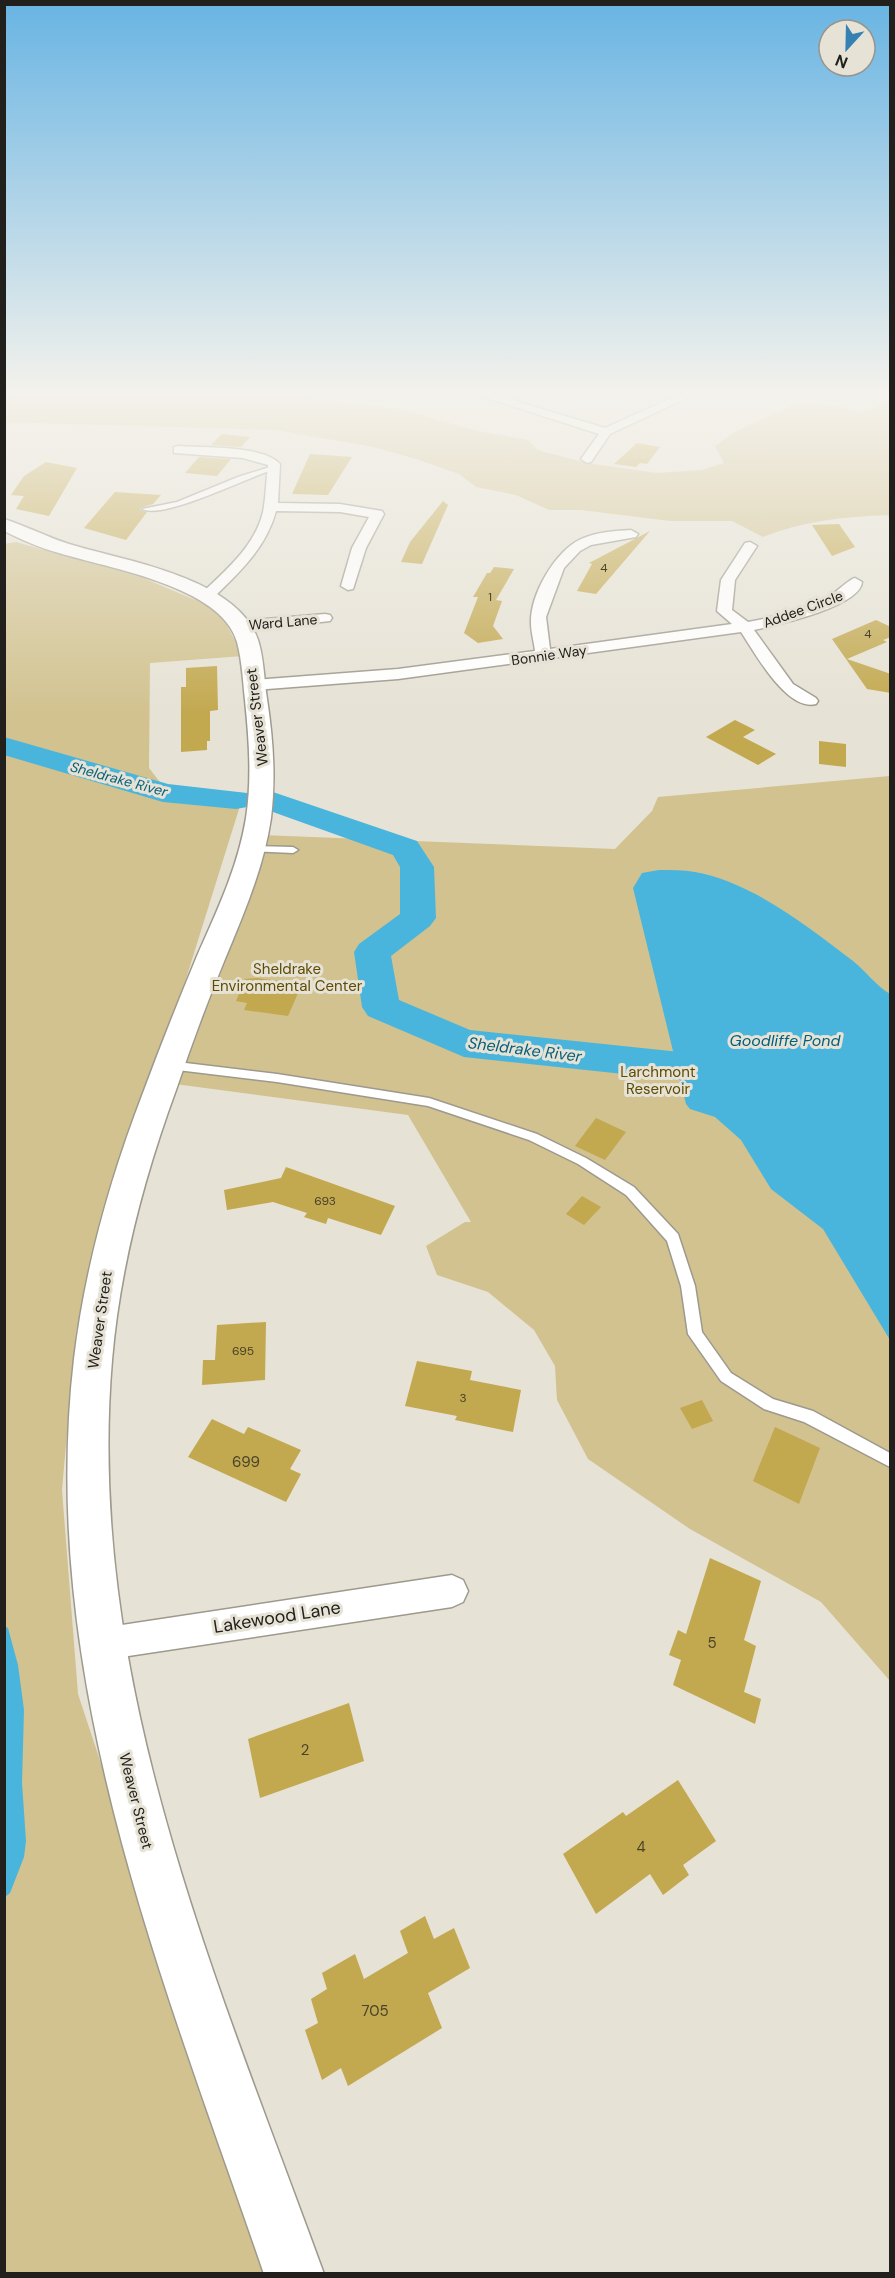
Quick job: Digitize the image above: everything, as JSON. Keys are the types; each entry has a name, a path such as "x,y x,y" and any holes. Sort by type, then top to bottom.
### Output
{"main road":[{"path":"4,524 37,541 169,577 207,596 241,626"},
{"name":"Weaver Street","path":"241,626 247,637 264,771 259,820 246,868 159,1088 113,1239 100,1300 89,1402 88,1498 102,1644 131,1791 183,1966 294,2274"}],"street":[{"path":"207,596 241,562 258,539 270,502"},
{"path":"270,507 340,508 377,514 359,548 348,586"},
{"path":"544,656 538,621 550,577 557,565 572,549 595,538 631,534"},
{"path":"750,546 728,580 723,604 724,611 745,627 777,675 796,694 810,701"},
{"name":"Addee Circle","path":"745,627 783,618 845,596 855,586 855,582"},
{"name":"Ward Lane","path":"241,626 325,618"},
{"name":"Bonnie Way","path":"254,685 398,674 745,627"},
{"name":"Lakewood Lane","path":"102,1644 452,1591"}],"lane":[{"path":"145,509 175,507 185,502"},
{"path":"251,849 293,850"},
{"path":"169,1065 277,1077 429,1102 533,1137 582,1161 630,1191 673,1238 687,1286 695,1334 726,1377 769,1404 808,1416 891,1460"}],"green space":[{"path":"532,502 890,502 890,517 887,515 824,521 793,527 763,537 732,521 670,521 581,510 549,510"},
{"path":"16,542 141,577 219,610 243,656 150,663 149,768 163,786 244,793 76,1331 62,1490 78,1694 230,2154 266,2273 5,2274 4,544"},
{"name":"Larchmont Reservoir","path":"890,776 890,1681 821,1602 690,1529 588,1459 557,1400 555,1366 534,1330 488,1292 437,1275 426,1246 465,1222 471,1222 408,1115 175,1084 261,835 615,849 652,811 658,797"}],"water":[{"name":"Goodliffe Pond","path":"659,870 690,871 716,877 758,895 818,934 890,994 890,1340 823,1229 771,1189 741,1140 715,1117 690,1109 686,1104 633,888 642,873"},
{"path":"4,1626 8,1628 18,1665 24,1710 22,1783 26,1841 24,1857 10,1893 5,1897"}],"building":[{"path":"20,502 57,502 49,516 16,509"},
{"path":"106,502 155,502 140,508 147,512 126,540 84,528"},
{"path":"442,502 448,505 422,564 401,562 410,542"},
{"path":"839,524 855,547 832,556 812,525"},
{"path":"650,531 596,594 577,591 592,564 589,563"},
{"path":"494,567 514,569 496,600 502,601 493,626 503,639 478,643 464,633 478,597 473,597 487,573 490,573"},
{"path":"876,620 891,627 891,637 883,640 887,642 847,659 891,674 891,693 867,689 832,639"},
{"path":"217,666 218,710 210,711 210,741 207,741 207,750 181,752 181,687 186,687 186,668"},
{"path":"735,720 755,730 743,737 776,754 758,765 706,737"},
{"path":"819,741 846,744 846,767 819,764"},
{"path":"257,978 302,984 288,1016 244,1010 247,1003 236,1001 245,979"},
{"path":"596,1118 626,1132 605,1160 575,1146"},
{"path":"286,1167 395,1206 381,1235 328,1218 326,1224 304,1217 307,1213 273,1202 227,1210 224,1190 281,1178"},
{"path":"582,1196 601,1207 584,1225 566,1214"},
{"path":"266,1322 265,1380 202,1385 203,1360 215,1360 217,1325"},
{"path":"417,1361 472,1371 470,1380 521,1390 513,1432 455,1420 457,1416 405,1406"},
{"path":"702,1400 713,1421 692,1429 680,1408"},
{"path":"212,1419 244,1434 248,1427 301,1450 290,1469 301,1474 286,1502 188,1457"},
{"path":"775,1427 820,1448 799,1504 753,1481"},
{"path":"710,1558 761,1581 744,1640 756,1646 744,1692 761,1699 755,1724 673,1685 681,1660 669,1655 678,1630 686,1634"},
{"path":"349,1703 364,1761 260,1798 248,1739"},
{"path":"678,1780 716,1841 683,1865 689,1875 663,1895 650,1874 596,1914 563,1854 623,1812 626,1816"},
{"path":"425,1916 434,1939 454,1928 470,1968 428,1993 442,2028 348,2086 341,2068 322,2080 305,2030 318,2023 311,1999 327,1989 322,1973 355,1954 364,1979 408,1953 400,1931"}],"waterway":[{"name":"Sheldrake River","path":"4,746 130,781 163,793 236,800"},
{"name":"Sheldrake River","path":"270,800 405,848 417,867 418,918 372,952 381,1007 464,1043 680,1066"}],"park label":[{"name":"Sheldrake Environmental Center","path":"287,978"}]}
